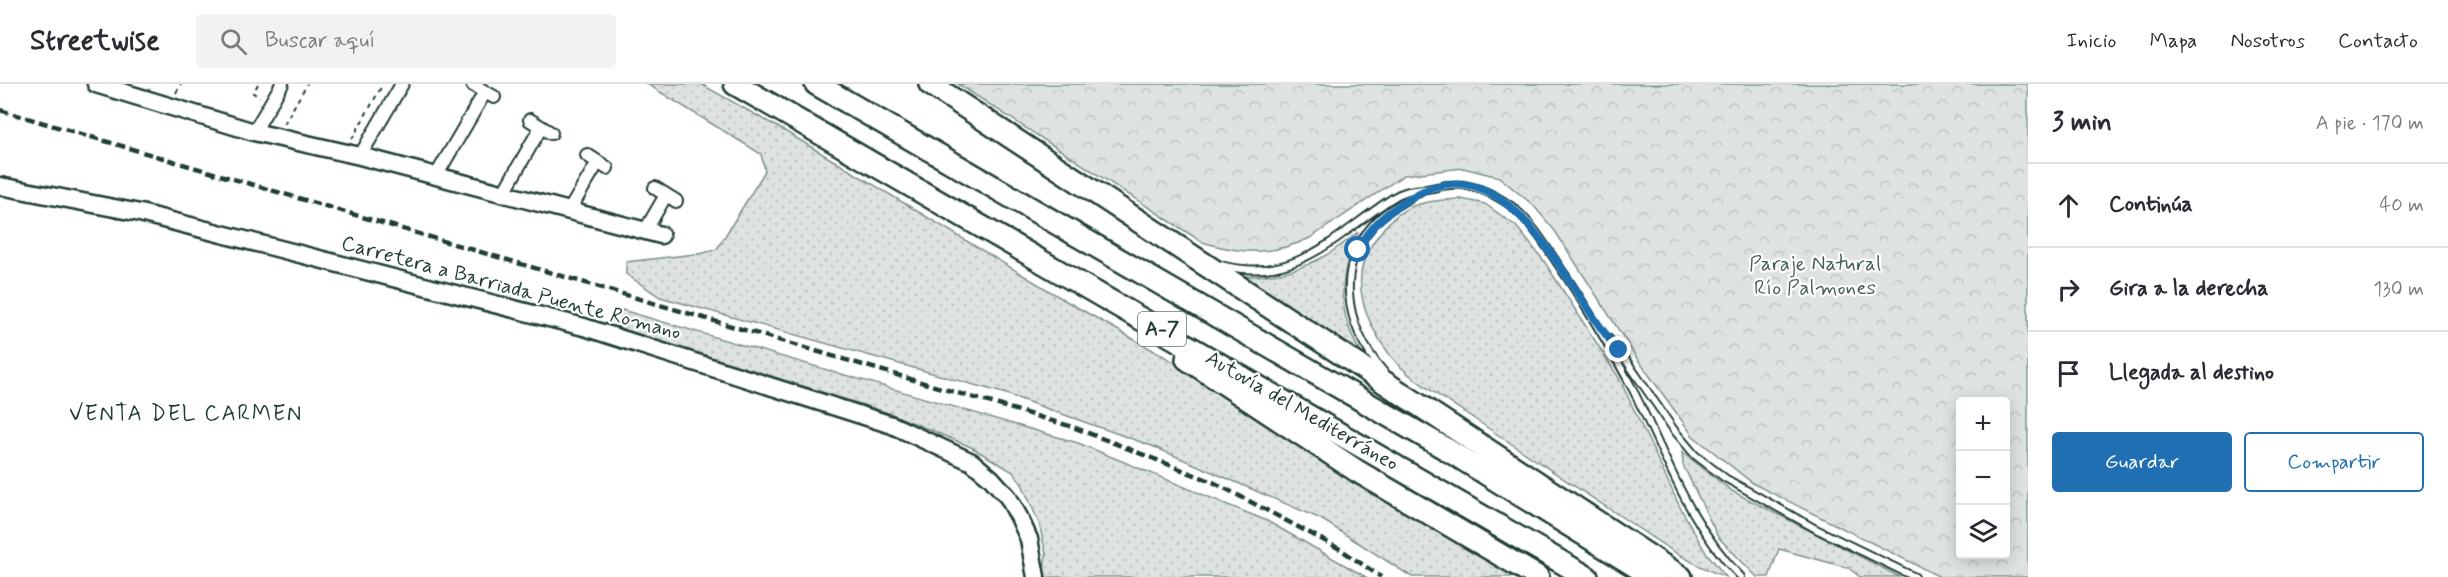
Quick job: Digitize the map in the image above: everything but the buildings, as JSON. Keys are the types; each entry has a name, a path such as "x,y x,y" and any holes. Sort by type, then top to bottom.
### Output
{"highway":[{"name":"Autovía del Mediterráneo","path":"735,84 1138,315 1587,577"},
{"name":"Autovía del Mediterráneo","path":"816,84 1446,449 1653,577"},
{"path":"930,84 1169,238 1185,254 1681,577"},
{"path":"1138,315 1161,342 1357,471 1538,577"}],"street":[{"path":"96,84 254,132 352,154 653,233 671,198 654,188"},
{"path":"254,132 282,84"},
{"path":"352,154 402,84"},
{"path":"436,176 489,95 473,85"},
{"path":"503,194 546,130 530,120"},
{"path":"568,211 603,165 587,155"},
{"name":"Carretera a Barriada Puente Romano","path":"0,186 140,213 584,327 892,425 972,462 991,478 1008,497 1029,539 1036,577"}],"lane":[{"path":"1462,434 1384,372 1368,353 1351,316 1348,291 1350,268 1366,234 1384,214 1422,190 1453,184 1468,186 1502,199 1515,209 1539,236 1603,334 1691,513 1711,543 1741,577"},
{"path":"1169,238 1222,265 1247,270 1283,266 1318,252 1392,198 1415,188 1422,190"},
{"path":"1603,334 1619,350 1674,430 1695,455 1745,490 1816,529 1914,577"}],"path":[{"path":"276,137 307,84"},
{"path":"352,154 383,84"}],"green space":[{"path":"647,84 701,84 783,130 1066,301 1220,388 1317,459 1520,577 1412,577 1321,519 1152,446 1003,393 660,297 626,274 626,262 704,253 717,249 765,171 761,154"},
{"name":"Paraje Natural Río Palmones","path":"958,84 2028,84 2028,577 1940,577 1754,484 1693,436 1636,357 1555,231 1533,205 1499,177 1463,168 1404,175 1310,238 1296,244 1256,251 1230,249 1202,242"},
{"path":"1461,199 1485,204 1516,226 1544,261 1619,378 1680,507 1705,551 1726,577 1671,550 1429,389 1390,355 1374,330 1363,302 1361,274 1364,260 1380,233 1398,214 1419,204"},
{"path":"1358,232 1346,266 1343,298 1349,328 1366,361 1235,276 1270,275 1301,267 1330,253"},
{"path":"622,310 1078,443 1267,521 1366,577 1043,577 1046,554 1039,523 1022,484 1013,472 971,447 892,414 619,328 614,324 614,315"},
{"path":"1682,452 1732,491 1900,577 1860,577 1849,568 1779,549 1769,577 1757,577 1718,537 1683,465"}],"railway":[{"path":"0,110 1073,427 1213,482 1340,549 1381,577"}],"district":[{"name":"VENTA DEL CARMEN","path":"186,414"}],"route":[{"path":"1358,250 1366,234 1384,214 1422,190 1453,184 1487,192 1502,199 1515,209 1539,236 1603,334 1619,350"}]}
